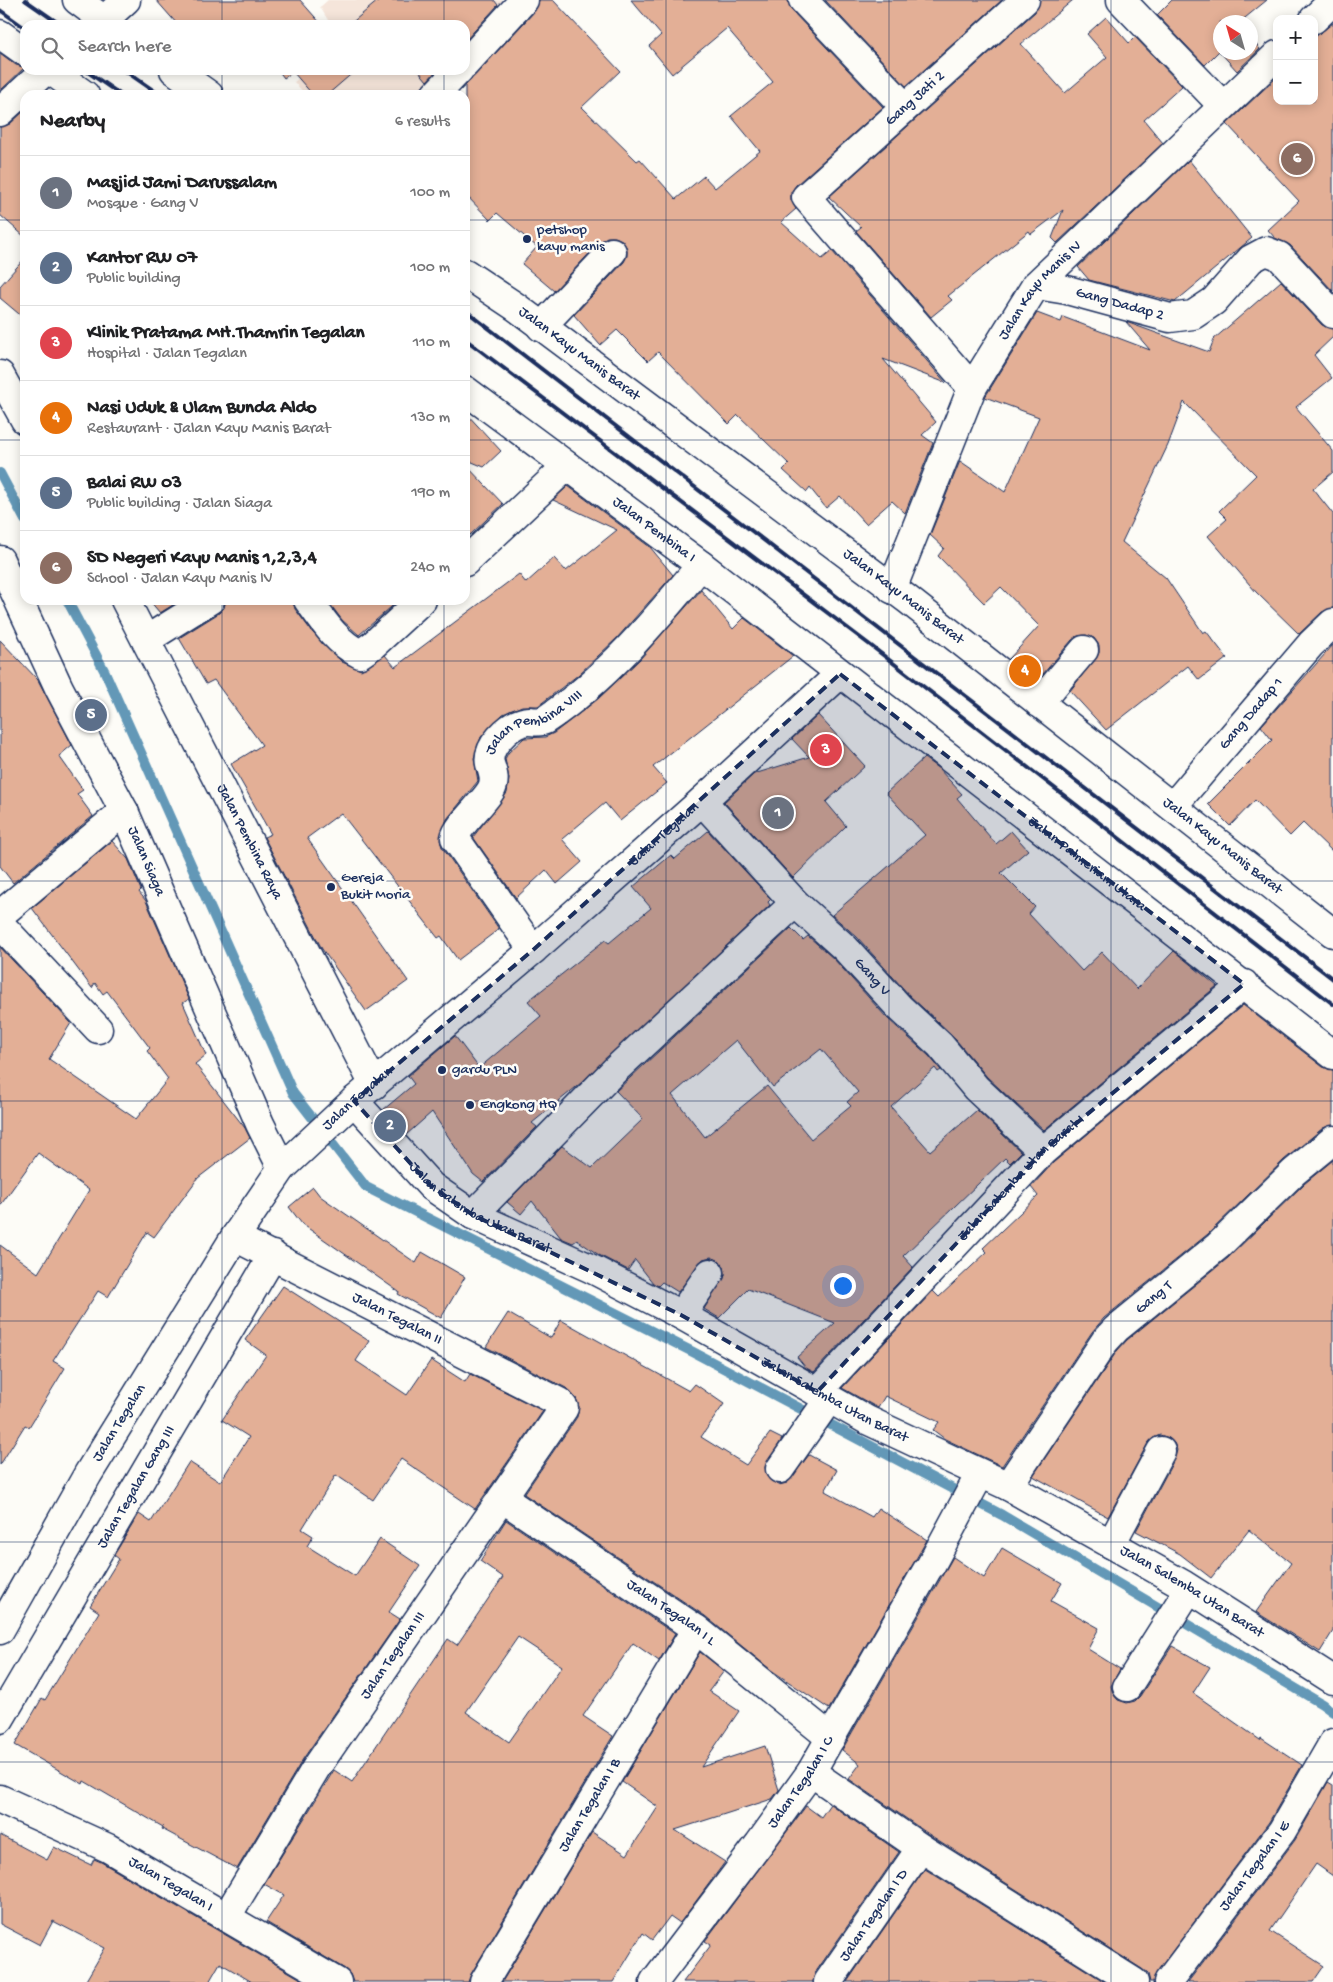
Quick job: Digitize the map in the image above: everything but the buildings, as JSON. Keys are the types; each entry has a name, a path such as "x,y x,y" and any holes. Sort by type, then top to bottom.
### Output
{"street":[{"path":"77,0 105,20"},
{"path":"110,20 126,0"},
{"path":"470,59 524,0"},
{"path":"803,0 905,107"},
{"name":"Gang Jati 2","path":"972,388 806,197 1026,0"},
{"path":"1122,0 1223,106"},
{"path":"1318,15 1333,1"},
{"path":"0,34 20,48"},
{"name":"Jalan Kayu Manis IV","path":"892,589 972,388 1036,285 1273,59"},
{"path":"24,90 41,75"},
{"path":"57,75 78,90"},
{"path":"181,75 202,90"},
{"path":"441,90 455,75"},
{"path":"0,112 20,94"},
{"path":"541,327 612,252"},
{"name":"Gang Dadap 2","path":"1036,285 1067,290 1170,318 1193,315 1214,301 1251,259 1266,252 1279,256 1333,314"},
{"name":"Jalan Kayu Manis Barat","path":"470,277 541,327 892,589 1330,926"},
{"path":"0,376 20,411"},
{"name":"Jalan Pembina I","path":"470,394 701,565 840,674"},
{"path":"470,557 567,466"},
{"name":"Jalan Siaga","path":"0,560 20,603"},
{"name":"Jalan Pembina VIII","path":"534,950 454,838 456,832 475,812 492,788 494,779 489,760 494,745 502,735 521,722 539,723 545,720 596,680 642,635 701,565"},
{"name":"Jalan Siaga","path":"21,605 59,688 124,811 260,1124 291,1159"},
{"name":"Jalan Pembina Raya","path":"128,605 146,640 360,1096"},
{"path":"146,640 202,605"},
{"path":"312,605 330,631 346,647 360,654 379,640 417,605"},
{"name":"Gang Dadap 1","path":"1173,806 1311,644 1333,623"},
{"path":"1039,703 1084,650"},
{"name":"Jalan Tegalan","path":"0,1630 88,1474 235,1236 291,1159 360,1096 534,950 702,801 840,674"},
{"name":"Jalan Palmeriam Utara","path":"840,674 1244,984 1333,1055"},
{"name":"Gang V","path":"702,801 795,903 845,948 899,1007 940,1045 976,1088 1043,1151"},
{"path":"0,913 124,811"},
{"path":"473,1215 615,1070 795,903"},
{"path":"0,924 98,1029"},
{"name":"Jalan Salemba Utan Barat I","path":"780,1469 823,1396 1043,1151 1244,984"},
{"name":"Jalan Salemba Utan Barat","path":"360,1096 431,1186 473,1215 592,1269 681,1315 823,1396 978,1479 1008,1486 1189,1589 1333,1680"},
{"name":"Gang T","path":"1008,1486 1080,1376 1116,1329 1218,1246 1294,1172 1333,1140"},
{"name":"Jalan Tegalan II","path":"235,1236 559,1402"},
{"name":"Jalan Tegalan Gang III","path":"4,1703 273,1255"},
{"path":"681,1315 710,1273"},
{"name":"Jalan Tegalan III","path":"227,1916 316,1768 562,1412 564,1408 559,1402"},
{"path":"1111,1544 1161,1451"},
{"name":"Jalan Tegalan I C","path":"654,1982 760,1844 811,1772 978,1479"},
{"name":"Jalan Tegalan I L","path":"502,1498 696,1629 831,1738"},
{"path":"1127,1687 1189,1589"},
{"name":"Jalan Tegalan I B","path":"484,1982 696,1629"},
{"name":"Jalan Tegalan I E","path":"1168,1982 1282,1832 1333,1743"},
{"path":"811,1772 921,1848 1134,1982"},
{"name":"Jalan Tegalan I","path":"0,1799 108,1848 337,1982"},
{"name":"Jalan Tegalan I D","path":"828,1982 921,1848"}],"highlighted area":[{"path":"840,674 1244,984 1043,1151 817,1392 681,1315 473,1215 431,1186 354,1101 533,950"}],"shaded area":[{"path":"328,0 504,0 508,5 470,54 470,20 328,20 320,7"},
{"path":"302,75 447,75 429,90 301,90 294,82"}],"waterway":[{"path":"0,473 20,511"},
{"path":"70,605 105,672 293,1093 366,1187 693,1352 1002,1515 1333,1712"}],"railway":[{"path":"25,0 54,20"},
{"path":"0,10 20,24"},
{"path":"92,75 114,90"},
{"path":"131,75 153,90"},
{"path":"470,314 1333,979"},
{"path":"470,343 870,645 1333,1004"}],"place":[{"name":"SD Negeri Kayu Manis 1,2,3,4","path":"1297,159"},
{"name":"petshop kayu manis","path":"527,239"},
{"name":"Nasi Uduk & Ulam Bunda Aldo","path":"1025,671"},
{"name":"Balai RW 03","path":"91,715"},
{"name":"Klinik Pratama MH.Thamrin Tegalan","path":"826,750"},
{"name":"Masjid Jami Darussalam","path":"778,813"},
{"name":"Gereja Bukit Moria","path":"331,887"},
{"name":"gardu PLN","path":"442,1070"},
{"name":"Engkong HQ","path":"470,1105"},
{"name":"Kantor RW 07","path":"390,1126"}]}
